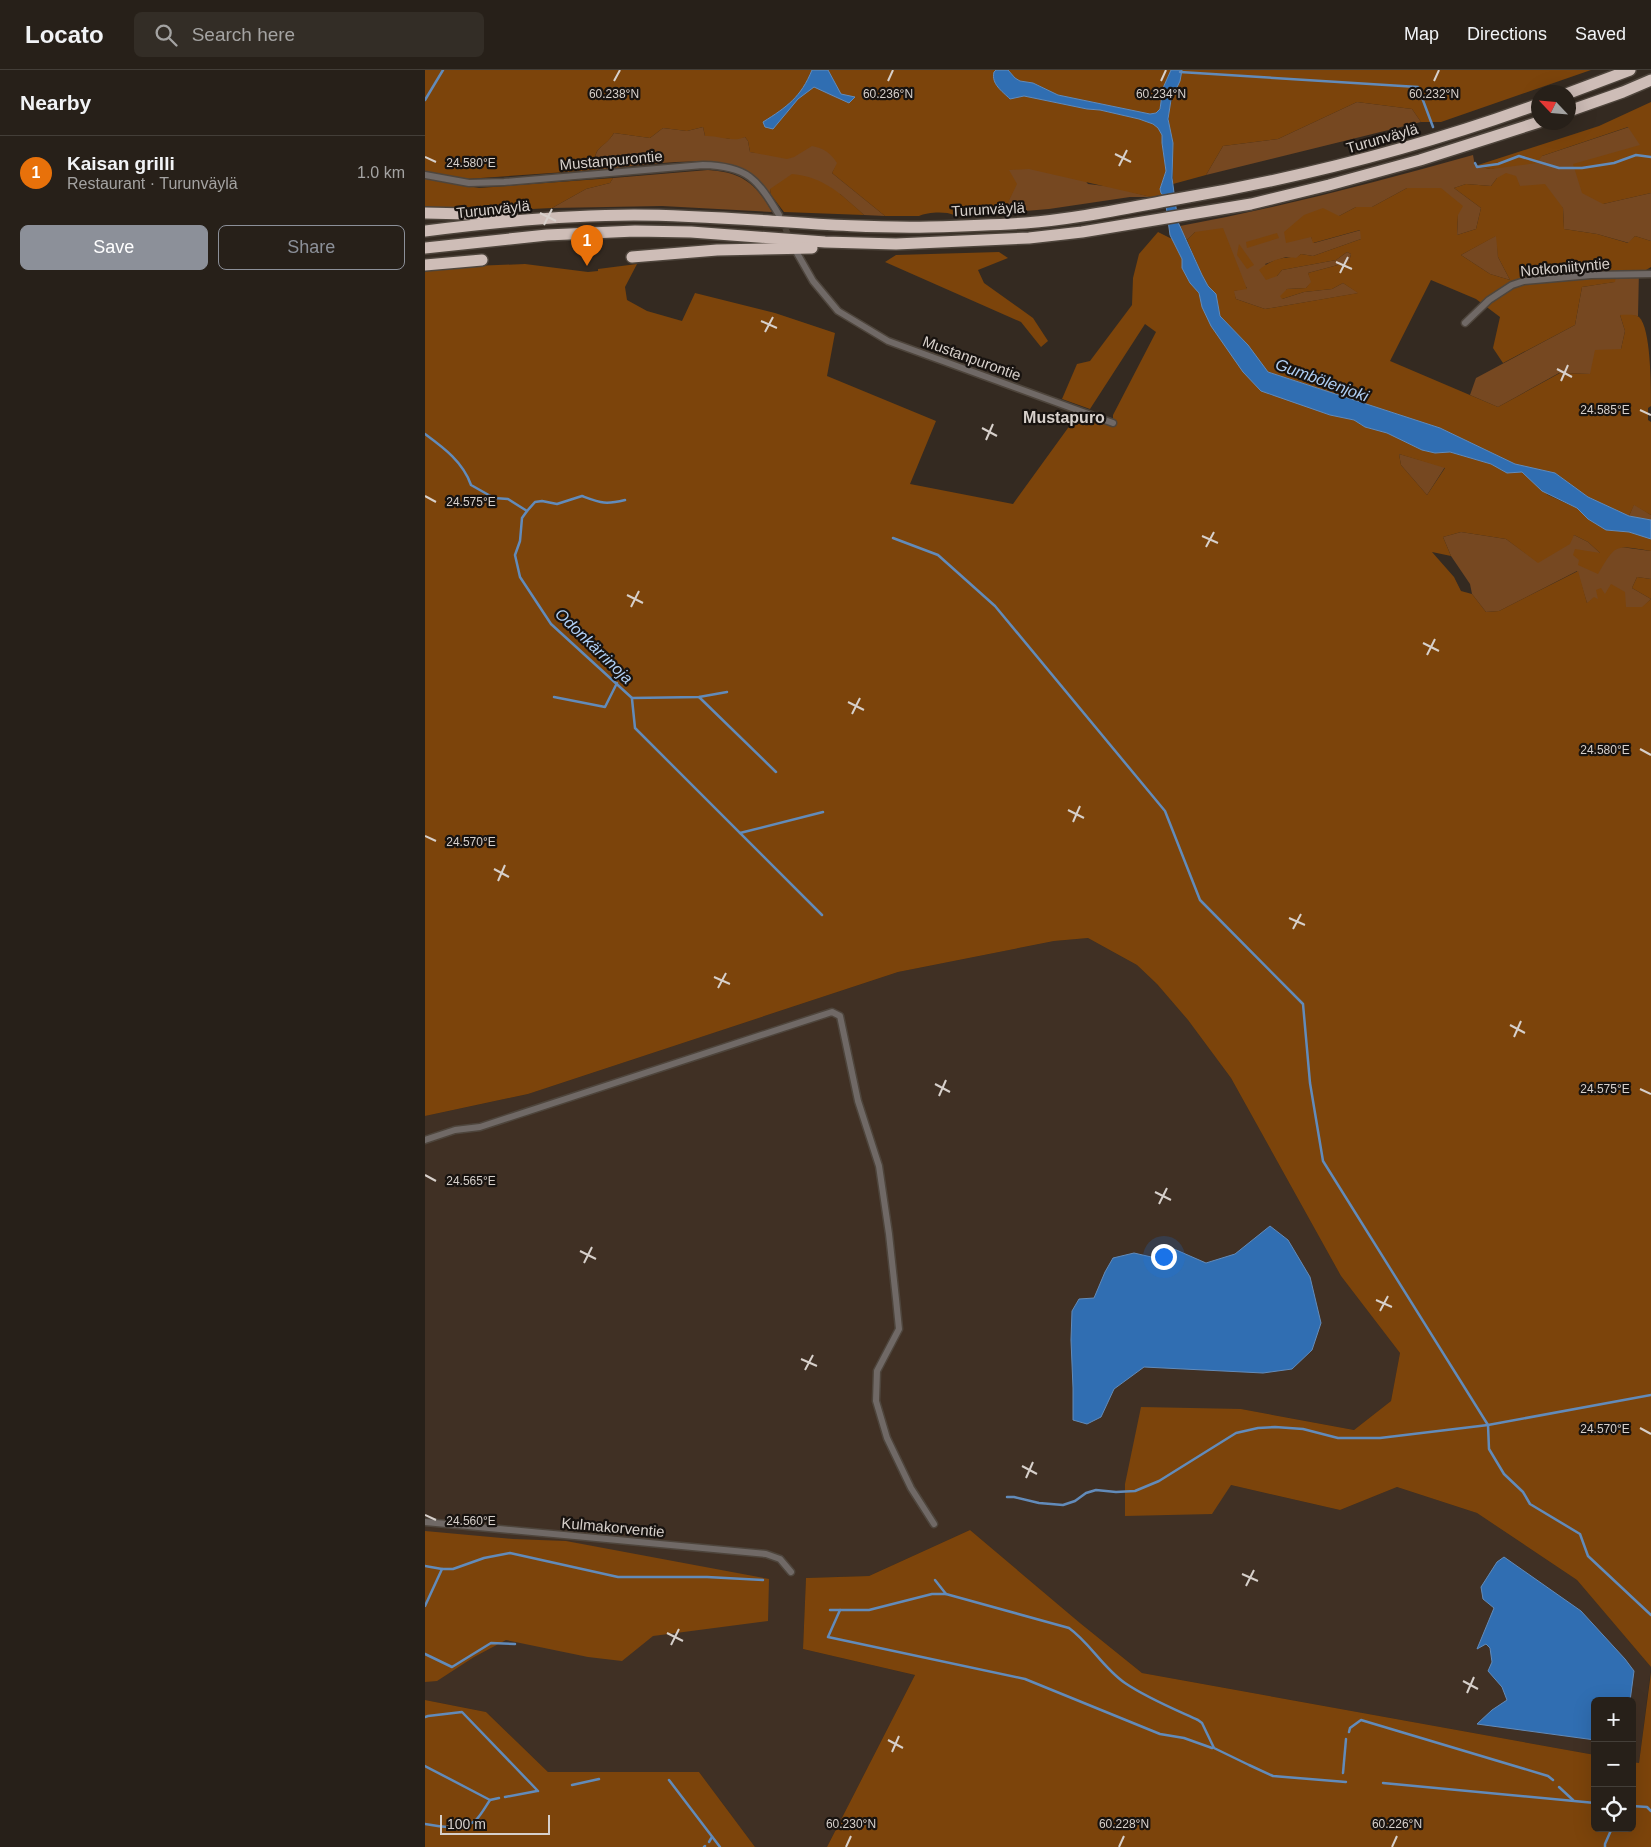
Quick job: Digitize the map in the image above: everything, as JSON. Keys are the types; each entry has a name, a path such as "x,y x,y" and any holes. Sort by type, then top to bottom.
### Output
{"highway":[{"path":"1576,90 1630,70"},
{"path":"1576,109 1651,80"},
{"name":"Turunväylä","path":"425,232 563,217 634,215 754,219 840,226 928,227 1027,223 1080,216 1247,187 1327,169 1416,144 1531,107"},
{"name":"Turunväylä","path":"425,248 547,235 635,231 691,232 825,242 896,244 1029,238 1082,232 1251,204 1420,160 1531,125"},
{"path":"425,213 563,217"},
{"path":"632,257 709,250 896,244"},
{"path":"425,265 482,260"}],"street":[{"name":"Mustanpurontie","path":"425,175 469,182 504,182 719,166 745,173 758,183 779,215"},
{"name":"Mustanpurontie","path":"797,253 813,281 838,311 888,341 1113,423"},
{"name":"Notkoniityntie","path":"1465,323 1489,300 1512,285 1524,281 1591,275 1651,274"},
{"path":"425,1140 455,1130 479,1126 832,1012 840,1016 858,1101 879,1166 897,1299 899,1329 877,1371 876,1402 887,1438 911,1488 934,1524"},
{"name":"Kulmakorventie","path":"425,1522 766,1554 780,1559 791,1572"}],"shaded area":[{"path":"425,70 812,70 798,94 779,111 763,121 786,115 798,99 814,87 830,96 849,103 854,97 841,94 828,70 996,70 994,72 997,86 1010,98 1024,96 1100,110 1153,124 1162,135 1166,171 1160,189 1162,195 1151,197 1029,169 1009,170 1017,184 1003,213 954,215 937,212 919,216 885,216 832,173 837,163 832,156 820,148 812,146 787,159 750,152 748,141 745,137 730,139 705,136 703,127 687,131 663,128 650,138 614,133 597,151 595,170 466,179 425,171"},
{"path":"678,70 996,70 994,72 1088,184 1113,187 1151,197 1130,197 1049,209 1003,213 1016,184 838,163 832,173 885,216 864,215 840,194 770,189 771,195 751,174 729,164 692,161 595,170 597,151 614,133 650,138 663,128 687,131 703,127 705,136 715,135 729,139 745,137 748,141 750,152 767,154"},
{"path":"1008,70 1171,70 1163,88 1160,109 1156,113 1150,114 1058,95 1033,83 1020,81"},
{"path":"1182,70 1591,70 1548,85 1531,85 1531,91 1441,122 1421,122 1412,109 1357,102 1278,139 1223,146 1206,175 1173,184 1173,143 1169,126 1169,109"},
{"path":"1357,102 1412,109 1421,122 1206,175 1223,146 1278,139"},
{"path":"1651,102 1651,193 1603,204 1582,193 1573,164 1640,145 1628,127 1542,156 1537,163 1491,169 1475,166 1599,126"},
{"path":"1629,127 1641,145 1603,204 1651,193 1651,241 1635,236 1629,243 1597,234 1564,229 1563,208 1520,186 1497,178 1491,186 1466,184 1454,188 1481,208 1476,229 1457,235 1458,215 1407,188 1372,207 1356,207 1339,216 1311,237 1314,243 1361,230 1361,239 1313,256 1301,254 1296,259 1286,257 1265,264 1277,276 1282,270 1336,260 1347,252 1351,254 1349,262 1308,273 1312,282 1306,288 1287,289 1282,299 1304,292 1332,289 1343,283 1359,293 1265,309 1236,299 1233,291 1247,288 1195,232 1187,240 1180,226 1327,194 1473,155 1475,166 1491,169 1542,156"},
{"path":"708,170 730,173 746,181 760,193 772,212 662,206 552,208 586,189 610,183 613,178"},
{"path":"1506,173 1516,176 1520,186 1545,184 1563,208 1564,229 1597,234 1628,243 1635,236 1651,241 1651,267 1646,270 1617,270 1615,282 1582,287 1575,325 1503,363 1493,348 1500,317 1476,299 1431,280 1390,361 1498,407 1560,373 1590,374 1595,350 1621,349 1625,331 1620,315 1639,317 1646,333 1650,372 1651,406 1648,408 1648,420 1651,422 1651,515 1634,505 1629,516 1588,497 1555,473 1515,464 1440,428 1268,372 1248,345 1220,316 1216,294 1208,286 1202,275 1187,240 1195,232 1223,228 1247,289 1234,291 1236,299 1265,309 1358,293 1343,283 1332,289 1304,292 1282,299 1280,296 1287,289 1306,288 1311,282 1308,273 1349,262 1351,254 1347,252 1336,260 1282,270 1277,276 1266,280 1259,270 1276,260 1296,258 1301,254 1313,256 1361,239 1360,230 1313,243 1311,237 1286,243 1284,232 1304,215 1323,208 1339,216 1356,207 1372,207 1407,188 1441,188 1463,206 1458,215 1457,235 1476,229 1481,208 1454,188 1466,184 1491,186 1497,178","holes":["1496,236 1498,257 1510,280 1490,274 1461,255"]},
{"path":"792,174 823,183 840,194 864,215 784,212 771,195 770,189"},
{"path":"425,178 479,188 613,178 610,183 586,189 552,208 511,210 425,208"},
{"path":"1158,232 1172,239 1182,259 1182,268 1190,283 1199,293 1202,307 1270,395 1282,397 1330,415 1354,420 1365,427 1387,433 1422,450 1435,453 1449,452 1491,464 1507,473 1522,472 1548,495 1577,508 1588,519 1606,530 1629,532 1651,539 1651,551 1623,548 1614,551 1598,574 1578,565 1579,560 1573,555 1575,549 1600,553 1588,542 1574,535 1570,544 1538,563 1506,539 1461,532 1443,537 1451,556 1432,552 1454,577 1461,591 1472,594 1486,612 1499,611 1578,571 1587,603 1594,597 1598,599 1596,590 1601,588 1605,594 1611,584 1625,592 1626,607 1642,607 1651,599 1651,1667 1577,1580 1477,1513 1397,1487 1340,1510 1231,1485 1212,1514 1125,1516 1125,1484 1141,1407 1241,1409 1354,1430 1391,1401 1400,1353 1341,1276 1231,1078 1188,1020 1157,984 1137,965 1088,938 1054,941 898,972 528,1094 425,1116 425,268 525,264 588,272 637,264 625,287 627,300 647,311 682,321 695,293 775,313 835,333 827,376 936,421 910,484 1013,504 1081,410 1113,423 1113,415 1156,332 1145,324 1090,409 1062,399 1077,364 1090,361 1132,305 1133,278 1139,254","holes":["1399,454 1445,468 1427,495 1401,465"]},
{"path":"1277,233 1279,238 1247,248 1246,242"},
{"path":"1497,235 1498,257 1510,280 1490,274 1461,255"},
{"path":"1239,244 1254,265 1247,269 1237,255"},
{"path":"999,252 1008,258 978,270 984,283 1033,318 1048,341 1041,347 1021,322 885,262 896,255"},
{"path":"1617,270 1639,270 1638,316 1620,315 1625,331 1621,349 1590,374 1559,373 1498,407 1470,395 1476,378 1575,325 1582,287 1614,282"},
{"path":"1399,454 1445,467 1427,495 1401,465"},
{"path":"1634,504 1651,515 1651,520 1629,516"},
{"path":"1461,532 1506,539 1538,562 1574,535 1588,542 1600,553 1579,560 1621,547 1651,551 1651,579 1637,577 1632,588 1651,599 1643,607 1626,607 1605,594 1598,600 1587,603 1577,571 1499,611 1486,612 1472,594 1470,584 1451,556 1443,537"},
{"path":"1637,577 1651,579 1651,599 1632,588"},
{"path":"1088,938 1137,965 1157,984 1188,1020 1231,1078 1341,1276 1400,1353 1391,1401 1354,1430 1241,1409 1231,1485 1340,1510 1397,1487 1477,1513 1577,1580 1651,1667 1639,1763 1636,1763 1636,1697 1591,1697 1591,1754 1142,1673 970,1530 869,1576 806,1578 803,1649 915,1675 827,1847 755,1847 699,1772 548,1772 486,1712 425,1700 425,1116 528,1094 898,972 1054,941"},
{"path":"970,1530 1142,1673 1591,1754 1591,1832 1636,1832 1636,1763 1639,1763 1651,1672 1651,1847 827,1847 915,1675 803,1649 806,1578 869,1576"},
{"path":"425,1531 513,1539 566,1541 769,1579 768,1621 653,1636 622,1661 588,1657 506,1640 474,1657 437,1681 425,1682"},
{"path":"425,1700 486,1712 548,1772 699,1772 755,1847 425,1847"}],"water":[{"path":"812,70 828,70 841,94 855,97 849,103 814,87 798,99 773,129 765,127 763,122 792,101 803,87"},
{"path":"996,70 1008,70 1020,81 1033,83 1058,95 1150,114 1156,113 1160,109 1163,88 1171,70 1182,70 1180,81 1171,100 1168,119 1173,143 1172,178 1178,222 1202,275 1208,286 1216,294 1220,316 1248,345 1268,372 1440,428 1515,464 1555,473 1588,497 1629,516 1651,520 1651,539 1629,532 1606,530 1588,519 1577,508 1542,491 1522,472 1507,473 1491,464 1450,452 1435,453 1422,450 1387,433 1365,427 1354,420 1330,415 1261,391 1243,372 1211,326 1202,307 1199,293 1190,283 1182,268 1182,259 1170,235 1165,198 1160,189 1166,171 1162,135 1158,128 1139,119 1100,110 1024,96 1010,99 994,80 993,76"},
{"path":"1270,1226 1288,1240 1310,1277 1321,1323 1312,1350 1292,1369 1263,1373 1144,1367 1114,1389 1101,1417 1087,1424 1073,1420 1072,1311 1079,1299 1094,1298 1113,1258 1134,1253 1160,1259 1174,1249 1206,1263 1235,1254"},
{"path":"1504,1557 1581,1611 1634,1671 1631,1697 1591,1697 1591,1739 1477,1724 1492,1710 1507,1700 1502,1687 1488,1671 1492,1662 1490,1648 1486,1644 1477,1649 1494,1608 1483,1599 1481,1587 1497,1562"}],"waterway":[{"path":"425,100 443,70"},
{"path":"1180,72 1418,87 1433,127"},
{"path":"1475,163 1477,167 1498,164 1519,156 1559,168 1582,168 1614,163 1636,155 1651,157"},
{"name":"Odonkärrinoja","path":"425,434 458,462 471,485 494,498 508,499 527,511"},
{"name":"Odonkärrinoja","path":"625,500 603,502 582,496 557,504 542,501 535,502 522,518 520,541 515,555 520,577 551,624 632,698"},
{"path":"893,538 938,555 995,606 1165,811 1200,900 1303,1004 1310,1083 1323,1161 1488,1425 1489,1449 1504,1474 1523,1492 1530,1504 1580,1534 1588,1556 1651,1615"},
{"path":"554,697 605,707 617,683"},
{"path":"632,698 699,697 727,692"},
{"path":"699,697 776,772"},
{"path":"632,699 635,728 822,915"},
{"path":"740,833 823,812"},
{"path":"1007,1497 1063,1505 1096,1490 1135,1491 1159,1481 1236,1433 1258,1428 1303,1429 1338,1438 1380,1438 1488,1425 1651,1395"},
{"path":"425,1566 453,1569 484,1558 510,1553 618,1577 707,1577 763,1580"},
{"path":"425,1606 442,1569"},
{"path":"935,1580 946,1594"},
{"path":"830,1610 869,1610 932,1594 946,1594 1069,1628 1125,1683 1202,1723 1214,1748 1273,1776 1346,1782"},
{"path":"840,1610 828,1637 1025,1679 1160,1734 1184,1738 1212,1748"},
{"path":"425,1654 452,1667 491,1643 515,1644"},
{"path":"425,1717 462,1712 538,1791"},
{"path":"1349,1732 1350,1728 1361,1720 1548,1776 1553,1780"},
{"path":"1343,1773 1346,1739"},
{"path":"425,1766 490,1800"},
{"path":"572,1785 599,1779"},
{"path":"669,1780 720,1847"},
{"path":"1383,1783 1591,1803"},
{"path":"1559,1787 1573,1800"},
{"path":"505,1797 537,1791"},
{"path":"425,1824 451,1827 470,1824 482,1813 490,1800 499,1798"},
{"path":"1636,1806 1647,1807 1651,1811"},
{"path":"1605,1847 1610,1832"},
{"path":"709,1842 712,1837"}],"tunnel":[{"path":"781,220 791,240"}],"place":[{"name":"Kaisan grilli","path":"587,266"}],"district":[{"name":"Mustapuro","path":"1064,417"}],"water label":[{"name":"Gumbölenjoki","path":"1322,380"}]}
